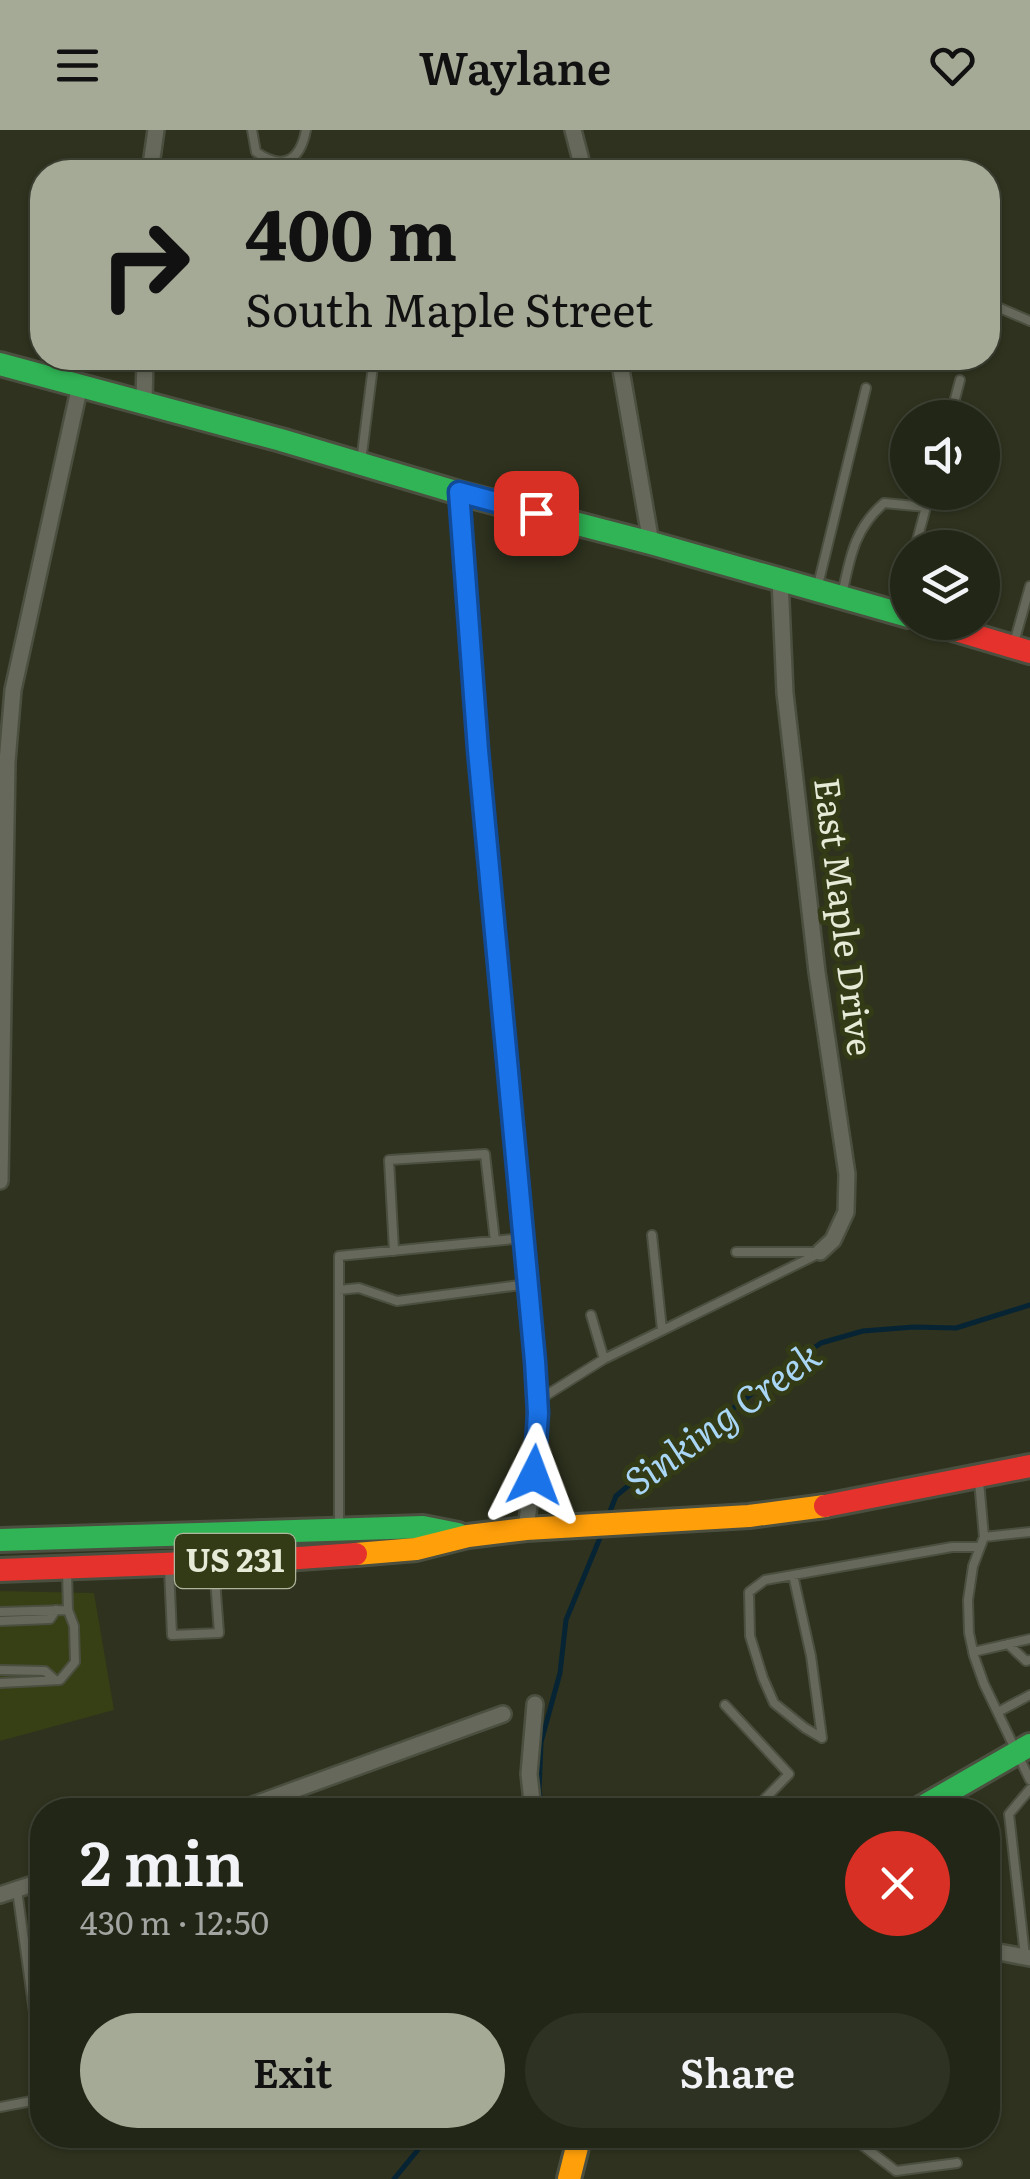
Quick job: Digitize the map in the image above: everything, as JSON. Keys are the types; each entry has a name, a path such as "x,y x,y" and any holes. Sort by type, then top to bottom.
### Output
{"main road":[{"path":"0,364 890,611"},
{"path":"989,640 1022,650"},
{"name":"US 231","path":"0,1570 416,1549 468,1536 526,1529 699,1520 834,1505 1030,1466"},
{"name":"US 231","path":"0,1540 423,1528 468,1536"},
{"path":"937,1798 1024,1748"},
{"path":"569,2179 577,2148"}],"street":[{"path":"152,160 156,130"},
{"path":"573,130 581,160"},
{"path":"144,402 145,370"},
{"path":"621,370 651,543"},
{"path":"0,1181 6,777 13,690 80,385"},
{"path":"459,492 470,660 537,1401 534,1475 526,1529"},
{"name":"East Maple Drive","path":"780,580 785,693 817,972 848,1174 846,1212 833,1240 820,1252"},
{"path":"532,1798 529,1774 535,1704"},
{"path":"273,1798 503,1714"},
{"path":"0,1895 30,1885"},
{"path":"1000,1952 1028,1957"}],"lane":[{"path":"252,130 256,152 268,160"},
{"path":"290,160 300,152 306,130"},
{"path":"1000,308 1030,321"},
{"path":"361,463 373,370"},
{"path":"955,400 960,380"},
{"path":"817,590 866,388"},
{"path":"842,596 854,543 872,513 884,503 890,503"},
{"path":"1022,650 1030,586"},
{"path":"394,1251 389,1160 486,1154 494,1241"},
{"path":"652,1235 662,1330"},
{"path":"339,1530 339,1256 524,1238"},
{"path":"736,1252 820,1252"},
{"path":"537,1401 604,1359 820,1252"},
{"path":"339,1290 359,1288 397,1301 528,1284"},
{"path":"591,1315 604,1359"},
{"path":"978,1477 982,1542 972,1566 969,1634 984,1684 1024,1748 1030,1780"},
{"path":"793,1574 812,1656 822,1738 774,1703 750,1636 748,1592 765,1580 793,1574 1030,1532"},
{"path":"169,1564 172,1634 219,1633 214,1562"},
{"path":"0,1683 60,1680 74,1662 67,1568"},
{"path":"0,1621 50,1619 56,1610"},
{"path":"0,1612 68,1610"},
{"path":"973,1652 1030,1638"},
{"path":"1008,1644 1026,1661 1030,1660"},
{"path":"0,1670 45,1671 55,1680"},
{"path":"998,1712 1030,1695"},
{"path":"725,1706 789,1774 766,1798"},
{"path":"1028,1957 1009,1814 1030,1790"},
{"path":"17,1890 30,1983"},
{"path":"0,2106 30,2101"},
{"path":"865,2148 896,2171 957,2163"}],"shaded area":[{"path":"0,1591 94,1593 114,1710 0,1741"}],"waterway":[{"name":"Sinking Creek","path":"609,1514 616,1496 658,1461 821,1343 863,1331 956,1328 1030,1305"},
{"name":"Sinking Creek","path":"540,1798 541,1742 560,1673 566,1620 602,1533"},
{"name":"Sinking Creek","path":"394,2179 419,2148"}],"traffic: fast":[{"path":"0,364 890,611"},
{"path":"0,1540 423,1527 458,1534"},
{"path":"938,1798 1030,1745"}],"traffic: slow":[{"path":"356,1554 416,1549 468,1536 526,1529 749,1516 825,1506"},
{"path":"569,2179 577,2148"}],"traffic: jam":[{"path":"990,640 1030,652"},
{"path":"825,1506 1030,1466"},
{"path":"0,1570 356,1554"}],"route":[{"path":"534,1475 538,1413 535,1361 470,660 459,492 536,513"}]}
